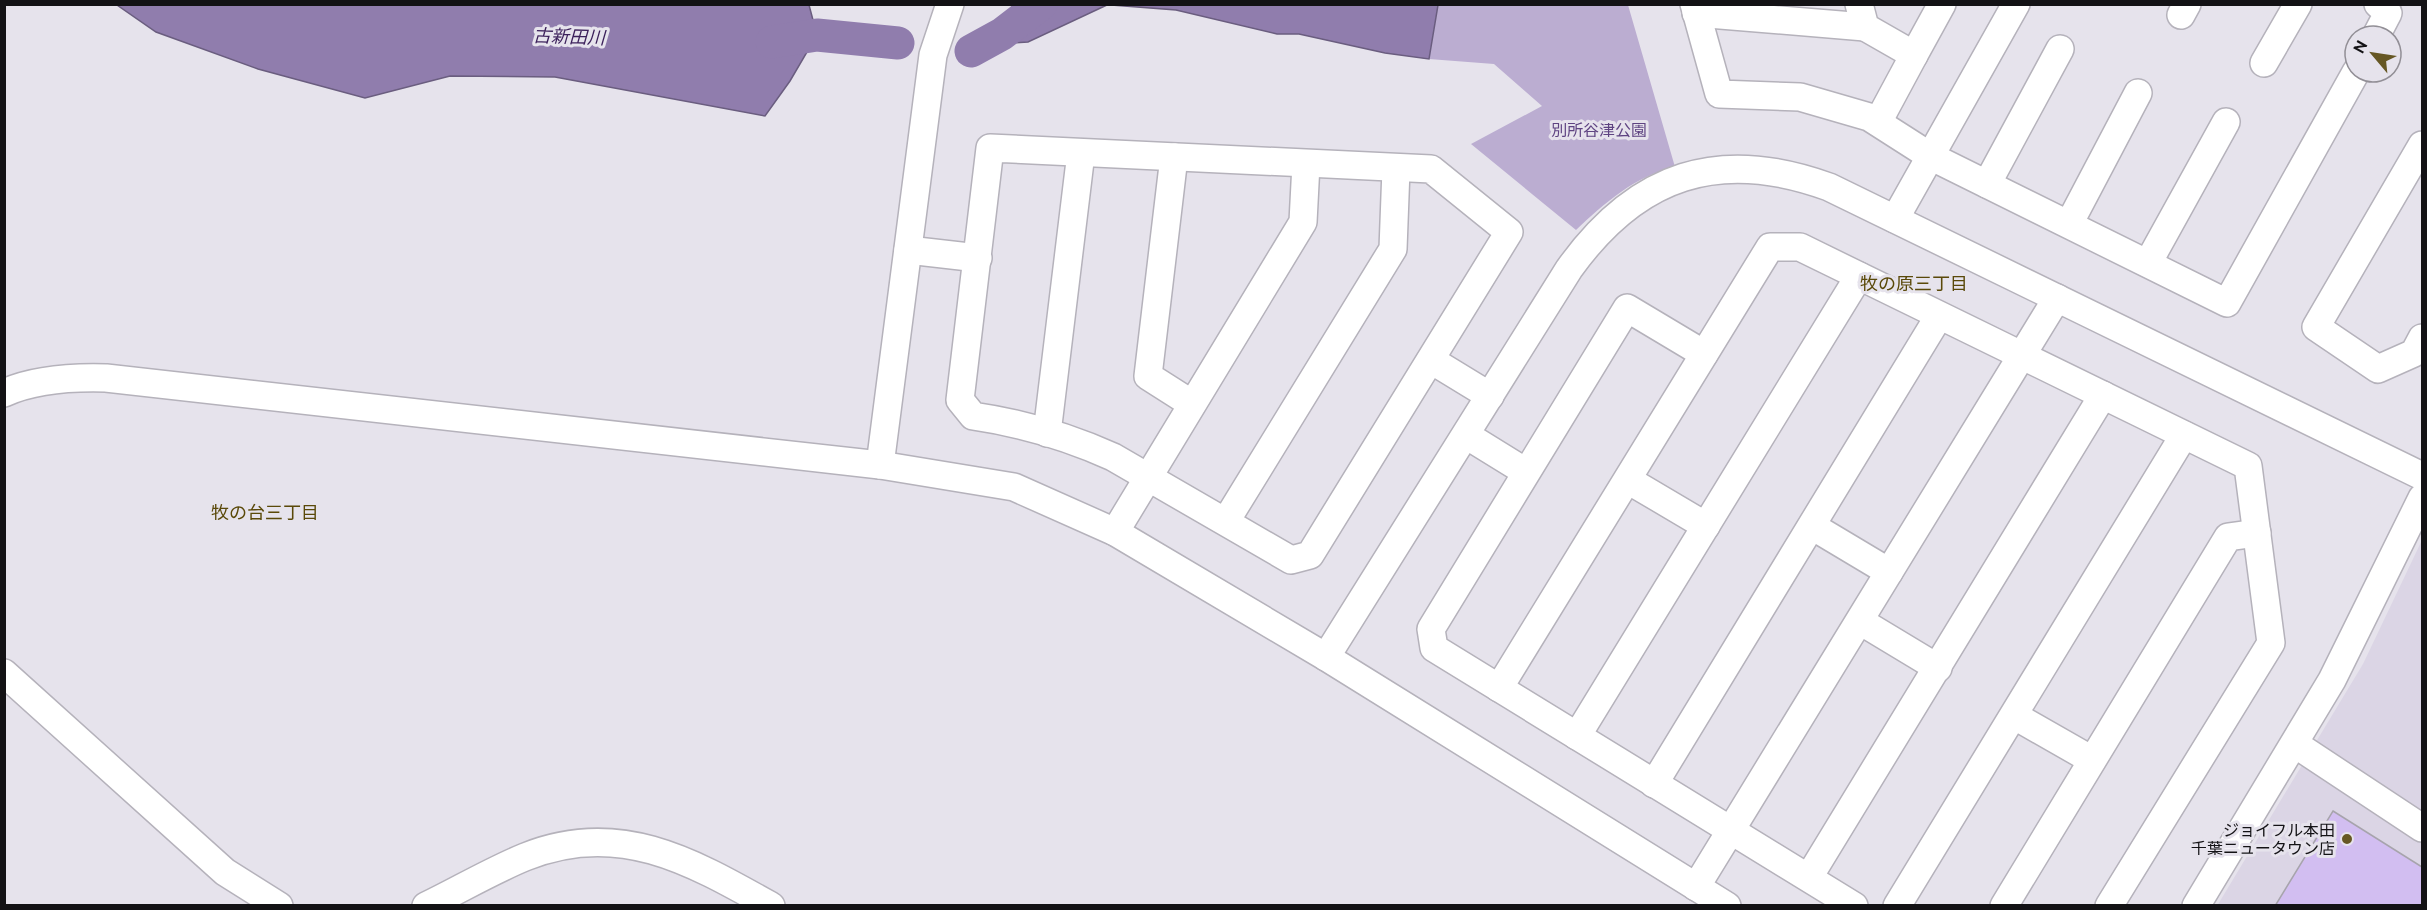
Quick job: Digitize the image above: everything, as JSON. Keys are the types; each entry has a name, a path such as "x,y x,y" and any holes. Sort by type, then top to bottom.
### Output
{"street":[{"path":"880,465 933,55 950,4"},
{"path":"1878,122 1942,4"},
{"path":"1895,219 2016,4"},
{"path":"2264,63 2298,4"},
{"path":"2379,4 2388,13 2382,24"},
{"path":"1914,55 1862,16 1695,9 1719,94 1800,97 1869,117 1930,156 2227,303 2349,84"},
{"path":"1987,184 2060,50"},
{"path":"2069,224 2138,93"},
{"path":"2148,263 2226,122"},
{"path":"2422,145 2316,327 2378,369 2414,353 2422,338"},
{"path":"990,148 1081,153 1431,169 1509,232 1311,555 1291,560 1149,476 1089,446 1015,423 973,416 960,400 990,148"},
{"path":"1047,433 1081,153"},
{"path":"1174,157 1148,376 1192,405"},
{"path":"1115,532 1303,222 1306,164"},
{"path":"1226,521 1393,249 1396,169"},
{"path":"1326,657 1590,239 1616,214 1644,194 1676,180 1725,169 1772,171 1829,187 2422,476"},
{"path":"1499,688 1770,247 1800,247 2248,466 2271,643 2109,906"},
{"path":"908,250 978,258"},
{"path":"1577,736 1859,276"},
{"path":"1696,887 2056,298"},
{"path":"1704,354 1627,308 1431,629 1434,648 1854,906"},
{"path":"1654,784 1939,316"},
{"path":"1431,360 1490,396"},
{"path":"4,393 42,382 77,377 105,378 880,465 1014,488 1115,532 1326,657 1727,906"},
{"path":"1809,877 2103,395"},
{"path":"1466,435 1526,472"},
{"path":"1897,906 2015,716 2184,435"},
{"path":"1628,480 1706,526"},
{"path":"2196,906 2295,744 2360,628 2422,498"},
{"path":"1812,526 1889,572"},
{"path":"2004,906 2228,537 2257,533"},
{"path":"1860,621 1938,668"},
{"path":"4,673 225,872 279,906"},
{"path":"2015,716 2092,760"},
{"path":"2295,744 2422,828"},
{"path":"426,906 526,857 591,842 647,846 677,857 771,906"}],"shaded area":[{"path":"2422,540 2422,905 2217,906 2363,664"}],"green space":[{"name":"別所谷津公園","path":"1438,5 1628,5 1675,167 1660,171 1622,191 1576,230 1471,144 1542,106 1494,64 1429,59"}],"water":[{"path":"1013,4 1107,5 1028,42 1009,43 1002,34"},
{"path":"117,5 809,5 817,35 790,81 765,116 555,77 450,76 365,98 258,69 156,32"},
{"path":"1111,5 1438,5 1429,59 1385,53 1299,34 1277,34 1176,10"}],"building":[{"name":"ジョイフル本田 千葉ニュータウン店","path":"2333,811 2422,867 2422,906 2275,906"}],"waterway":[{"name":"古新田川","path":"971,51 1002,34 1041,4"},
{"name":"古新田川","path":"772,42 817,35 898,43"}],"place":[{"name":"ジョイフル本田 千葉ニュータウン店","path":"2347,839"}],"district":[{"name":"牧の原三丁目","path":"1914,283"},
{"name":"牧の台三丁目","path":"265,512"}]}
